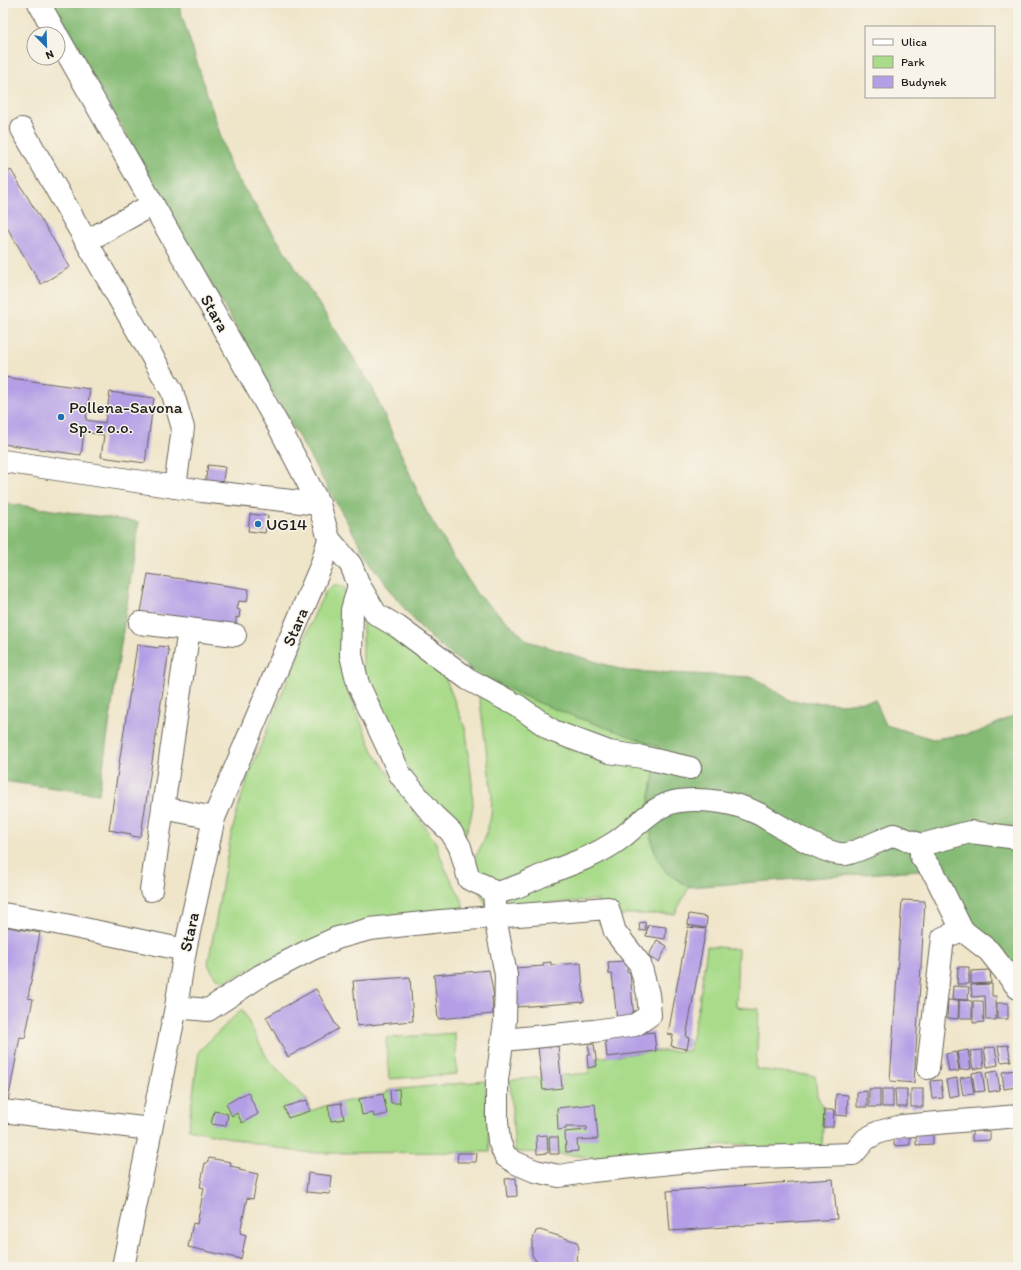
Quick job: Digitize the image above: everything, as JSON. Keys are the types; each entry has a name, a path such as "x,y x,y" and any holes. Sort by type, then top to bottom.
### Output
{"street":[{"path":"39,3 52,26"},
{"name":"Stara","path":"66,51 278,425 319,504 329,539 321,566 214,818 185,950 176,1007 123,1267"},
{"path":"22,129 172,391 183,428 175,487"},
{"path":"86,242 153,204"},
{"path":"3,461 175,487 319,504"},
{"path":"329,539 351,565 359,585 376,614 398,627 468,679 518,706 553,732 609,752 642,757 690,768"},
{"path":"359,585 352,610 351,655 358,684 401,776 432,815 451,832 460,847 468,879 485,886 494,894 496,917 506,974 503,1040 497,1080 497,1121 499,1141 505,1156 516,1163 535,1171 559,1176 592,1171 721,1158 852,1154 866,1139 879,1132 902,1126 1018,1116"},
{"path":"140,623 235,635"},
{"path":"151,890 189,629"},
{"path":"494,894 511,891 547,874 587,859 615,842 638,821 655,810 678,801 705,800 731,804 757,813 821,849 845,855 894,835 921,846 970,832 1018,838"},
{"path":"163,808 214,818"},
{"path":"921,846 921,856 935,875 962,930 989,951 1018,988"},
{"path":"176,1007 208,1010 260,976 310,950 370,929 608,908 615,932 640,964 648,994 650,1015 635,1025 594,1031 503,1040"},
{"path":"3,914 185,950"},
{"path":"928,1068 943,938 962,930"},
{"path":"3,1111 150,1129"}],"green space":[{"path":"51,3 179,3 231,168 371,385 426,511 476,593 528,641 626,671 753,677 791,701 842,704 875,700 886,725 933,739 976,733 1015,715 1018,719 1018,973 971,926 932,869 689,887 667,873 656,857 647,813 659,747 544,705 489,679 463,663 438,644 427,634 399,602 366,555 66,29 66,26 64,26"},
{"path":"3,503 139,522 99,794 3,781"},
{"path":"336,584 345,588 344,663 347,685 353,704 373,751 436,843 444,866 462,900 464,909 276,956 226,981 215,977 208,964 230,840 239,804 249,774 317,608 326,591"},
{"path":"363,612 389,620 446,679 466,731 472,783 473,806 470,821 462,844 406,767 363,672"},
{"path":"468,667 659,747 647,813 656,857 667,873 689,887 675,914 628,914 599,924 598,900 488,907 472,879 474,860 484,840 491,816 492,796 480,701"},
{"path":"707,946 738,949 736,1007 759,1009 756,1069 815,1076 817,1095 824,1110 822,1147 749,1148 748,1144 713,1145 712,1150 601,1158 548,1153 515,1152 510,1080 589,1073 588,1068 597,1066 596,1058 656,1051 689,1051 699,1003"},
{"path":"242,1009 267,1058 307,1100 310,1111 328,1105 383,1094 390,1090 485,1081 490,1152 316,1153 291,1151 188,1129 199,1051"},
{"path":"455,1033 457,1074 389,1079 386,1038"}],"building":[{"path":"11,170 70,267 41,284 3,221 3,175"},
{"path":"3,377 90,389 86,420 105,423 110,392 154,398 145,463 101,457 104,435 84,432 81,455 3,444"},
{"path":"208,465 225,467 222,486 205,484"},
{"name":"UG14","path":"250,514 268,516 265,533 248,531"},
{"path":"148,574 249,589 247,602 239,601 237,609 240,610 239,618 236,617 236,627 141,612"},
{"path":"137,645 158,648 159,646 168,647 167,650 169,650 141,835 139,837 109,830"},
{"path":"902,900 925,901 914,1083 890,1081"},
{"path":"689,914 707,917 706,928 688,925"},
{"path":"645,922 646,930 640,931 639,923"},
{"path":"648,925 666,927 665,939 646,936"},
{"path":"3,926 40,933 28,998 33,999 25,1038 20,1037 8,1101 3,1101"},
{"path":"688,927 706,929 686,1037 689,1038 687,1049 671,1046 673,1035 668,1034"},
{"path":"657,940 667,946 659,962 648,957"},
{"path":"627,961 627,972 630,972 634,1019 617,1021 612,974 609,974 608,962"},
{"path":"551,962 551,965 581,963 584,1002 517,1007 514,968 544,966 543,963"},
{"path":"958,967 969,967 969,984 957,984"},
{"path":"489,970 494,997 492,997 493,1014 438,1019 434,975"},
{"path":"990,970 991,983 971,984 971,971"},
{"path":"410,977 413,1021 357,1026 353,981"},
{"path":"992,984 992,996 996,996 996,1020 986,1020 985,996 972,997 971,985"},
{"path":"953,986 969,987 968,1000 952,999"},
{"path":"316,989 338,1029 288,1057 266,1017"},
{"path":"948,1000 959,1001 958,1019 947,1018"},
{"path":"959,1000 972,1001 972,1018 959,1018"},
{"path":"973,1001 983,1001 984,1022 973,1023"},
{"path":"997,1003 1008,1003 1008,1019 997,1019"},
{"path":"654,1032 656,1051 607,1057 605,1037"},
{"path":"594,1044 597,1066 588,1068 587,1055 590,1055 588,1045"},
{"path":"1008,1045 1011,1061 1001,1062 998,1046"},
{"path":"558,1046 562,1088 543,1090 538,1048"},
{"path":"995,1047 998,1065 987,1067 984,1048"},
{"path":"968,1050 971,1069 960,1070 957,1052"},
{"path":"982,1050 984,1067 973,1069 970,1051"},
{"path":"956,1052 959,1071 949,1072 946,1054"},
{"path":"1015,1070 1017,1087 1004,1089 1002,1072"},
{"path":"982,1071 985,1091 975,1092 972,1073"},
{"path":"997,1071 1000,1090 989,1092 986,1073"},
{"path":"971,1076 974,1094 963,1095 960,1078"},
{"path":"957,1078 959,1095 949,1097 946,1080"},
{"path":"941,1080 943,1098 932,1099 930,1081"},
{"path":"399,1089 400,1103 391,1103 390,1090"},
{"path":"869,1089 880,1089 880,1107 869,1107"},
{"path":"882,1089 893,1089 893,1107 882,1107"},
{"path":"895,1089 907,1089 907,1107 896,1107"},
{"path":"911,1089 923,1089 923,1107 911,1107"},
{"path":"867,1091 867,1107 857,1107 857,1092"},
{"path":"248,1092 258,1114 242,1123 237,1113 232,1116 226,1104"},
{"path":"383,1094 387,1114 374,1117 373,1113 362,1115 359,1099"},
{"path":"836,1094 848,1095 847,1116 835,1115"},
{"path":"307,1100 310,1111 288,1118 284,1107"},
{"path":"341,1103 344,1119 331,1121 328,1105"},
{"path":"595,1104 598,1139 577,1140 578,1151 566,1152 565,1132 587,1130 587,1127 566,1127 566,1129 558,1130 557,1108"},
{"path":"824,1110 834,1110 833,1127 823,1127"},
{"path":"214,1111 228,1114 226,1126 211,1124"},
{"path":"972,1131 990,1131 990,1140 972,1141"},
{"path":"933,1133 933,1144 916,1145 916,1135"},
{"path":"547,1135 548,1153 537,1154 536,1136"},
{"path":"894,1135 910,1135 910,1145 894,1146"},
{"path":"549,1137 558,1137 559,1154 550,1154"},
{"path":"458,1153 477,1153 476,1162 457,1162"},
{"path":"209,1158 231,1162 230,1166 240,1168 239,1170 258,1174 253,1199 247,1198 240,1233 246,1235 241,1259 188,1247 193,1223 197,1224 204,1188 200,1187 205,1163 207,1163"},
{"path":"308,1173 332,1176 330,1194 306,1192"},
{"path":"516,1178 517,1196 507,1197 505,1179"},
{"path":"833,1179 837,1219 670,1231 667,1191"},
{"path":"540,1230 577,1242 579,1248 576,1258 579,1267 548,1267 536,1261 532,1255 532,1242 536,1231"}],"place":[{"name":"Pollena-Savona Sp. z o.o.","path":"61,417"},
{"name":"UG14","path":"258,524"}]}
